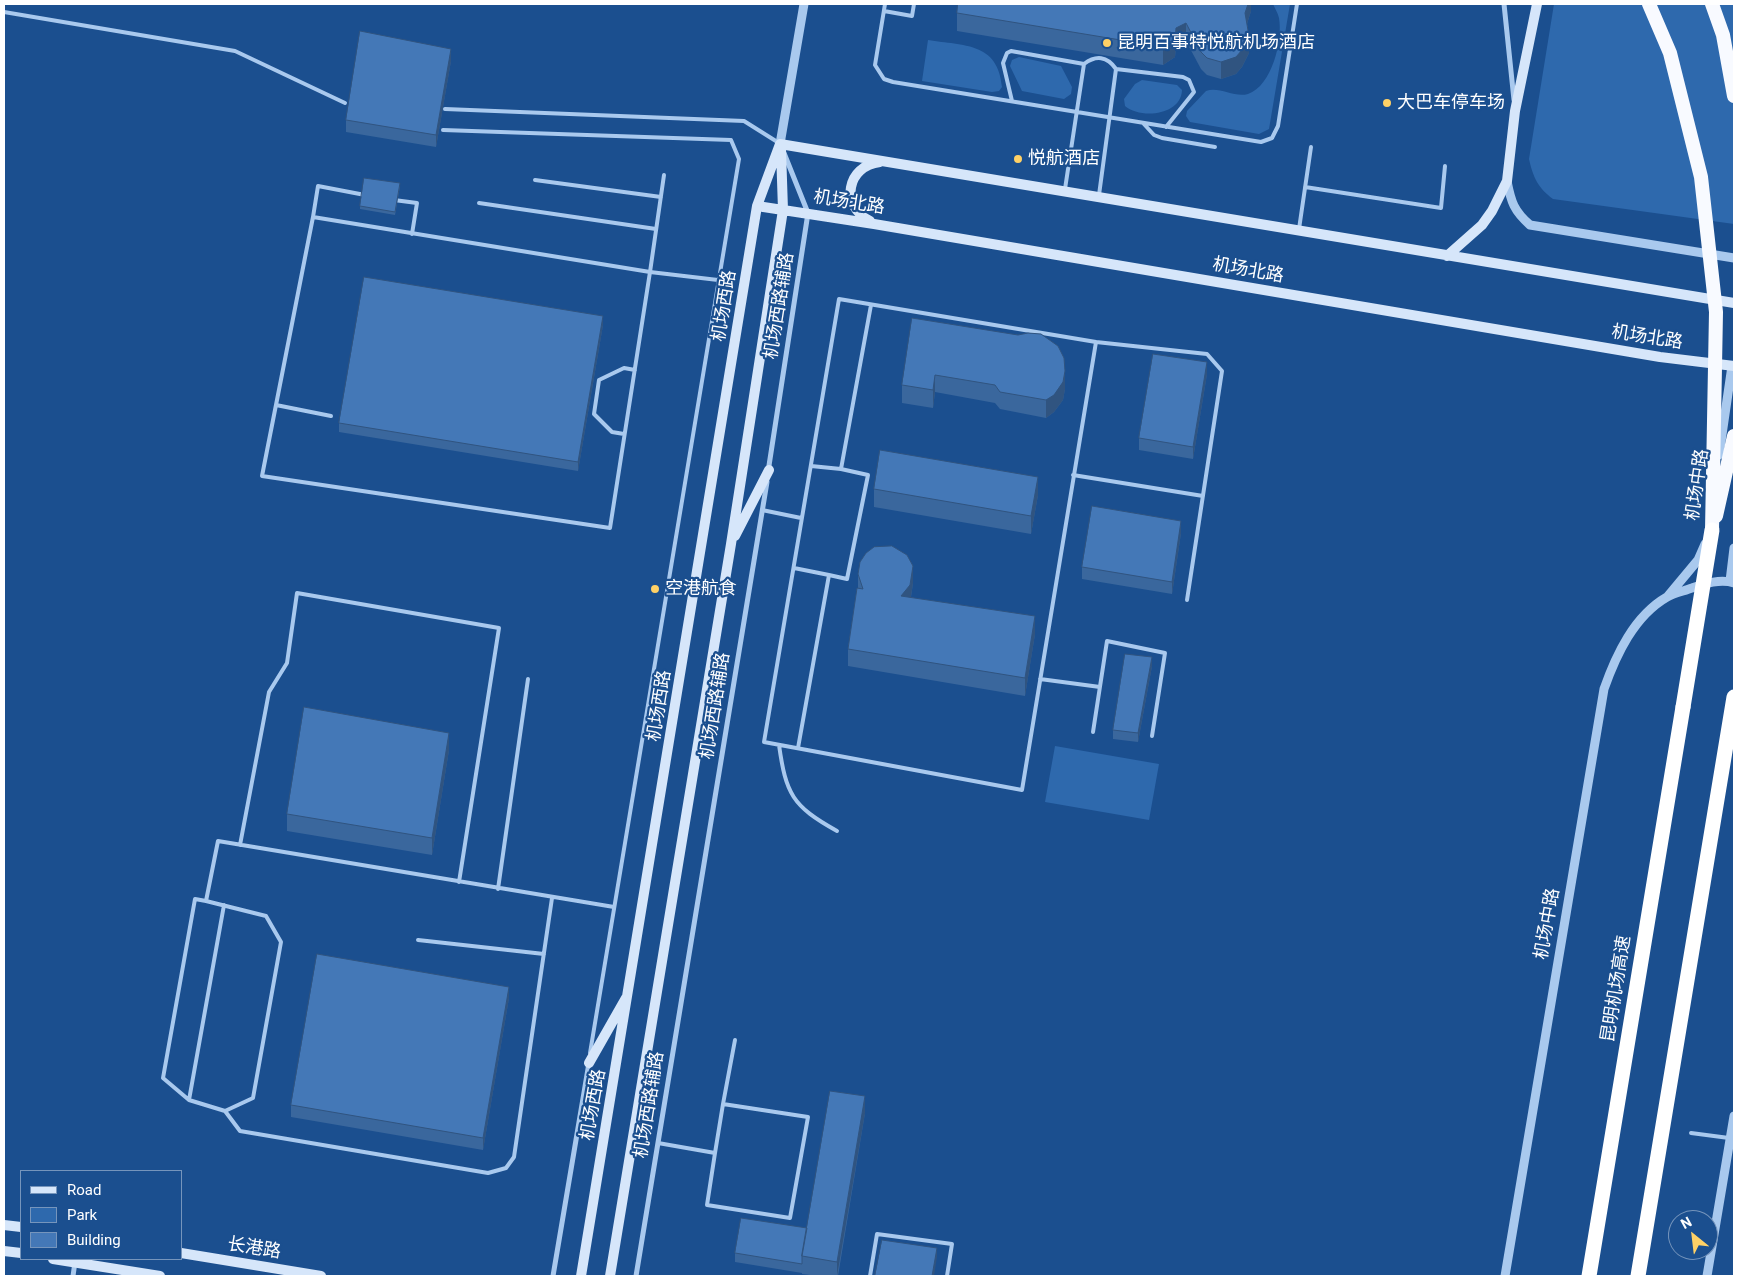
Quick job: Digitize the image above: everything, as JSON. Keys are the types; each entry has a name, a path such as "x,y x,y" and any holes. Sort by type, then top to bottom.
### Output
{"highway":[{"path":"1649,4 1670,53 1701,177 1716,312 1712,530"},
{"path":"1712,4 1723,34 1734,96"},
{"path":"1712,530 1734,436"},
{"name":"昆明机场高速","path":"1589,1276 1712,530"},
{"path":"1638,1276 1734,697"}],"main road":[{"path":"1447,256 1482,225 1492,211 1507,181 1515,111 1537,4"},
{"path":"780,144 1734,303"},
{"name":"机场西路","path":"581,1276 630,991 757,206 780,144"},
{"name":"机场西路","path":"610,1276 731,544 783,210 780,144"},
{"path":"874,224 860,216 851,203 850,186 857,172 870,163 886,161"},
{"name":"机场北路","path":"757,206 874,224 1660,358 1733,366"},
{"path":"731,544 769,470"},
{"path":"589,1063 630,991"},
{"path":"4,1225 20,1228"},
{"path":"4,1251 20,1254"},
{"name":"长港路","path":"182,1254 321,1276"},
{"path":"60,1260 160,1276"}],"street":[{"name":"机场西路","path":"780,144 804,4"},
{"path":"1504,4 1515,111"},
{"path":"780,144 808,213"},
{"path":"1507,181 1510,199 1517,214 1530,225 1734,258"},
{"name":"机场西路辅路","path":"636,1276 769,470 808,213"},
{"name":"机场中路","path":"1506,1276 1604,689 1613,664 1637,625 1667,597 1698,560 1707,540 1733,366"},
{"name":"机场中路","path":"1667,597 1702,584 1732,582 1734,548"},
{"path":"554,1276 589,1063"},
{"path":"1707,1276 1734,1116"},
{"path":"73,1276 75,1262"}],"lane":[{"path":"886,4 875,65 884,79 1012,102 1261,142 1272,138 1278,126 1297,4"},
{"path":"884,11 912,16 914,4"},
{"path":"4,12 235,51 344,103"},
{"path":"1012,102 1003,63 1007,53 1011,51 1084,64 1098,57 1106,58 1116,69 1183,77 1189,80 1194,92 1166,127"},
{"path":"1065,192 1084,64"},
{"path":"1098,197 1116,69"},
{"path":"445,109 744,121 780,144"},
{"path":"1143,123 1154,135 1162,138 1215,147"},
{"path":"444,130 731,140 739,159 589,1063"},
{"path":"1299,231 1311,148"},
{"path":"1305,187 1441,208 1445,166"},
{"path":"371,196 318,186 262,476 610,528 664,175"},
{"path":"535,180 660,197"},
{"path":"390,199 417,203 412,234"},
{"path":"479,203 656,229"},
{"path":"313,218 650,272 718,280"},
{"path":"1096,342 1022,790 764,742 839,299 1096,342 1207,354 1217,362 1222,371 1187,600"},
{"path":"841,470 870,305"},
{"path":"624,434 612,432 594,414 600,380 624,368 635,370"},
{"path":"276,405 331,416"},
{"path":"794,568 847,579 868,475 811,466"},
{"path":"1073,475 1203,496"},
{"path":"762,510 801,518"},
{"path":"798,748 830,575"},
{"path":"240,845 270,692 286,663 297,594 316,597 498,628 459,882"},
{"path":"1093,732 1107,641 1165,653 1152,736"},
{"path":"498,889 528,679"},
{"path":"1040,679 1100,687"},
{"path":"779,744 783,774 790,794 810,816 837,831"},
{"path":"206,901 218,841 614,907"},
{"path":"225,1111 253,1098 281,942 266,916 195,898 163,1078 189,1100 225,1111 240,1131 488,1173 506,1168 514,1158 552,898"},
{"path":"189,1100 224,906"},
{"path":"418,940 544,954"},
{"path":"724,1104 808,1117 790,1218 707,1205 734,1040"},
{"path":"1691,1133 1730,1139"},
{"path":"658,1143 715,1153"},
{"path":"870,1276 878,1234 952,1244 947,1276"}],"green space":[{"path":"1273,4 1290,4 1269,129 1259,134 1190,122 1186,116 1187,111 1206,91 1216,90 1243,95 1248,94 1264,82 1274,61 1279,38 1279,18"},
{"path":"1554,4 1734,4 1734,224 1553,199 1540,186 1534,177 1529,159"},
{"path":"928,40 966,46 986,54 994,62 999,72 1002,87 999,91 992,92 922,81"},
{"path":"1019,57 1061,66 1072,87 1071,94 1064,99 1022,91 1010,66 1012,60"},
{"path":"1142,80 1177,85 1182,90 1180,99 1175,105 1159,113 1140,113 1132,110 1125,106 1124,99 1135,84"},
{"path":"1055,746 1159,764 1149,820 1045,802"}],"building":[{"name":"昆明百事特悦航机场酒店","path":"958,4 1248,4 1245,13 1249,36 1236,57 1221,62 1207,58 1201,52 1186,23 1176,28 1175,40 1163,47 957,13"},
{"path":"360,31 451,49 436,135 346,120"},
{"path":"364,178 400,183 395,212 360,206"},
{"path":"364,277 603,316 578,462 339,423"},
{"path":"912,318 1018,335 1028,333 1041,334 1058,346 1064,358 1065,371 1063,382 1054,395 1046,400 1000,392 995,385 935,375 933,390 902,385"},
{"path":"1153,354 1207,362 1193,447 1139,438"},
{"path":"880,450 1038,477 1031,516 874,489"},
{"path":"1092,506 1181,521 1172,582 1082,567"},
{"path":"892,546 907,555 913,566 910,585 901,596 1035,616 1025,678 848,649 857,588 863,589 858,574 860,562 866,553 874,547"},
{"path":"1125,654 1152,657 1138,733 1113,730"},
{"path":"304,707 449,733 432,838 287,814"},
{"path":"317,954 509,987 483,1138 291,1105"},
{"path":"830,1091 865,1096 837,1262 802,1256"},
{"path":"741,1218 807,1228 802,1264 735,1253"},
{"path":"882,1240 937,1248 932,1276 875,1276"}],"place":[{"name":"昆明百事特悦航机场酒店","path":"1107,43"},
{"name":"大巴车停车场","path":"1387,103"},
{"name":"悦航酒店","path":"1018,159"},
{"name":"空港航食","path":"655,589"}]}
